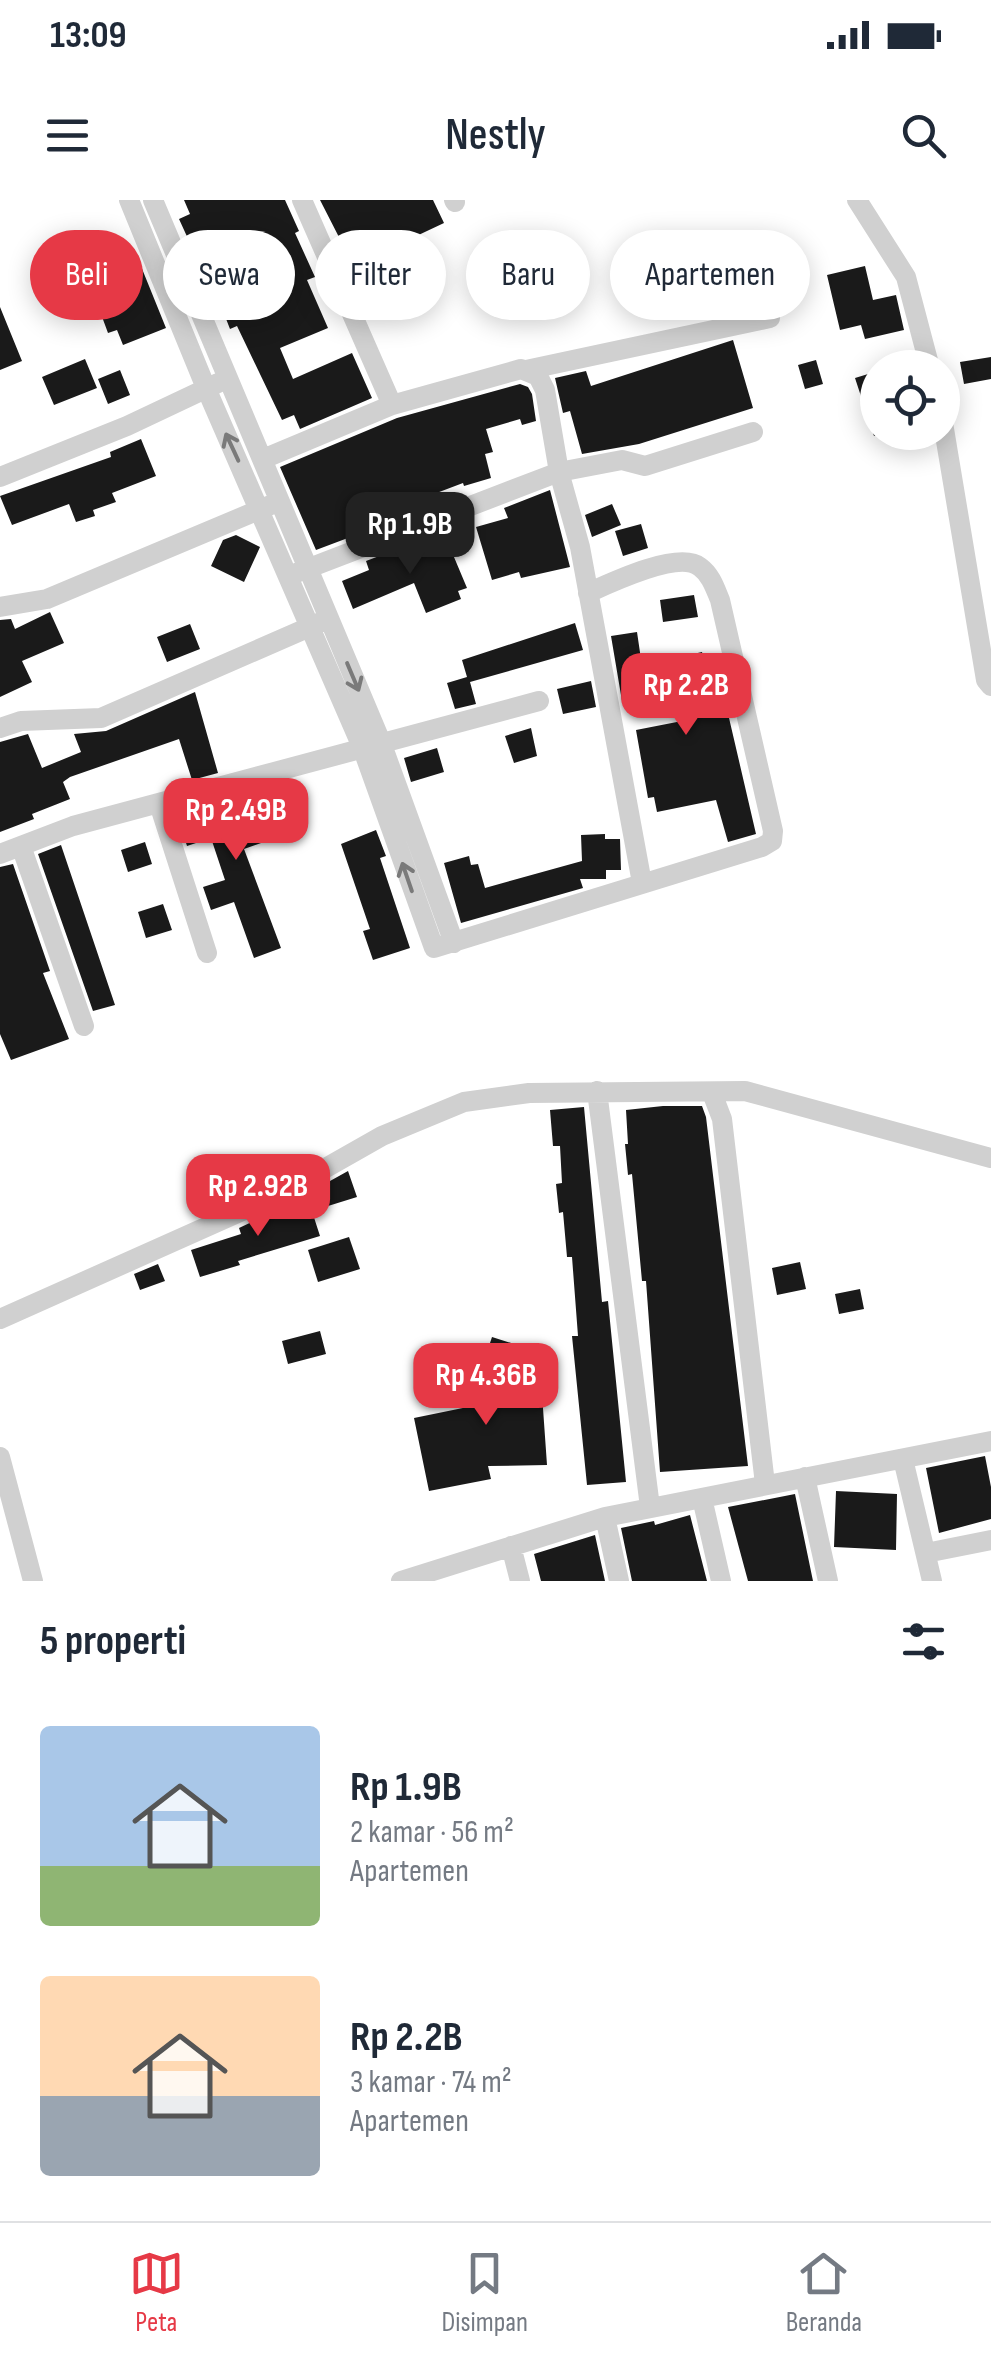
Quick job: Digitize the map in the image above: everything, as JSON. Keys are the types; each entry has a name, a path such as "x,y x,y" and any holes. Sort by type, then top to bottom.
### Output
{"street":[{"path":"129,200 206,388 270,506 299,572 454,944 772,840 720,600 710,578 699,566 684,562 624,577 588,593"},
{"path":"152,200 263,459 270,506"},
{"path":"302,200 392,405"},
{"path":"857,200 906,277 925,350"},
{"path":"263,459 392,405 526,370 761,320"},
{"path":"526,370 542,382 559,472 580,548 642,883"},
{"path":"0,477 127,426 227,379"},
{"path":"299,572 559,472 622,460 644,466 753,432"},
{"path":"948,450 986,680 991,686"},
{"path":"0,608 48,600 270,506"},
{"path":"0,728 21,721 101,718 320,622"},
{"path":"0,854 73,826 539,700"},
{"path":"159,804 206,953"},
{"path":"21,846 84,1026"},
{"path":"2,1313 278,1195 382,1136 464,1102 598,1091 745,1090 991,1158"},
{"path":"598,1091 650,1507"},
{"path":"712,1093 722,1118 765,1484"},
{"path":"400,1581 650,1507 991,1441"},
{"path":"0,1457 34,1581"},
{"path":"903,1459 932,1581"},
{"path":"805,1477 828,1581"},
{"path":"702,1498 721,1581"},
{"path":"605,1518 619,1581"},
{"path":"926,1553 991,1540"},
{"path":"510,1546 520,1581"}],"building":[{"path":"184,200 285,200 299,231 184,230 179,219 190,214"},
{"path":"320,200 433,200 444,223 429,230 335,230"},
{"path":"295,233 315,277 307,280 315,298 315,320 324,320 328,328 280,348 293,379 352,353 372,398 300,429 294,415 282,420 237,326 230,329 226,320 295,320"},
{"path":"865,266 873,300 896,295 904,330 865,339 861,325 840,330 827,275"},
{"path":"143,271 166,328 123,345 117,330 108,333 103,320 143,320"},
{"path":"0,307 22,361 0,370"},
{"path":"733,340 753,408 639,444 582,454 570,411 563,413 555,378 586,371 591,386"},
{"path":"991,357 991,379 964,384 960,362"},
{"path":"85,359 97,388 54,405 42,377"},
{"path":"816,360 823,384 805,389 798,365"},
{"path":"120,370 130,395 108,404 98,379"},
{"path":"520,384 532,394 536,421 522,425 520,419 486,429 493,452 485,454 491,478 464,486 463,483 426,497 427,500 386,516 385,524 316,550 280,467 397,418"},
{"path":"141,439 156,476 112,493 116,502 93,510 95,516 76,522 69,504 12,525 0,496 111,457 110,452"},
{"path":"550,490 570,567 521,578 519,572 492,580 476,527 508,518 504,508"},
{"path":"612,504 621,525 592,537 585,515"},
{"path":"641,524 648,548 623,556 615,531"},
{"path":"236,535 260,547 244,582 211,566 223,540"},
{"path":"446,538 467,588 458,591 461,599 426,613 414,583 353,609 342,581 369,570 366,561 395,550 398,557"},
{"path":"694,595 698,617 663,622 660,600"},
{"path":"50,612 64,643 22,661 32,682 0,697 0,620 11,619 15,629"},
{"path":"575,623 583,650 470,682 476,704 455,709 447,683 467,677 462,660"},
{"path":"190,624 200,649 167,662 157,637"},
{"path":"637,632 642,666 702,652 717,707 726,705 756,834 728,842 716,800 657,812 654,797 648,798 636,730 682,721 674,688 622,701 611,636"},
{"path":"591,681 596,707 563,714 557,689"},
{"path":"195,692 218,773 192,780 179,739 70,777 63,782 70,799 0,832 0,742 28,734 42,768 81,752 74,734 106,731"},
{"path":"531,728 537,756 514,763 505,736"},
{"path":"437,748 444,772 411,782 404,758"},
{"path":"244,794 249,807 263,802 275,838 244,849 281,948 254,958 234,902 211,910 203,887 225,880 211,838 187,846 181,827 187,825 183,812"},
{"path":"376,830 386,856 380,858 410,948 373,960 363,931 370,929 341,844"},
{"path":"605,834 605,839 620,839 621,870 606,870 606,879 580,879 583,888 461,923 444,863 469,856 471,865 478,864 485,888 582,861 581,835"},
{"path":"145,842 152,864 128,872 121,850"},
{"path":"61,845 115,1005 93,1011 38,854"},
{"path":"13,864 50,971 43,973 69,1039 11,1060 0,1034 0,867"},
{"path":"163,904 172,930 146,938 138,912"},
{"path":"702,1106 706,1117 748,1466 660,1472 646,1281 642,1281 632,1174 628,1175 625,1144 626,1110"},
{"path":"584,1107 602,1302 608,1301 626,1482 587,1485 572,1336 578,1336 572,1257 567,1257 563,1212 559,1213 556,1184 562,1183 560,1146 553,1146 550,1110"},
{"path":"348,1171 357,1197 328,1206 321,1186"},
{"path":"309,1202 320,1236 200,1277 191,1250 241,1234 239,1228 277,1210"},
{"path":"349,1237 360,1269 318,1282 308,1250"},
{"path":"800,1262 806,1289 777,1295 772,1268"},
{"path":"158,1264 165,1281 140,1290 134,1274"},
{"path":"860,1289 864,1309 839,1314 835,1294"},
{"path":"320,1331 326,1354 288,1364 282,1341"},
{"path":"492,1337 527,1348 514,1382 541,1380 547,1465 488,1466 491,1479 429,1491 414,1418 497,1401 493,1361 485,1358"},
{"path":"985,1456 991,1487 991,1519 939,1533 926,1468"},
{"path":"836,1491 897,1494 896,1550 834,1547"},
{"path":"795,1494 813,1581 748,1581 728,1507"},
{"path":"690,1515 707,1581 632,1581 621,1528 654,1521 655,1525"},
{"path":"595,1535 605,1581 541,1581 534,1554"}]}
